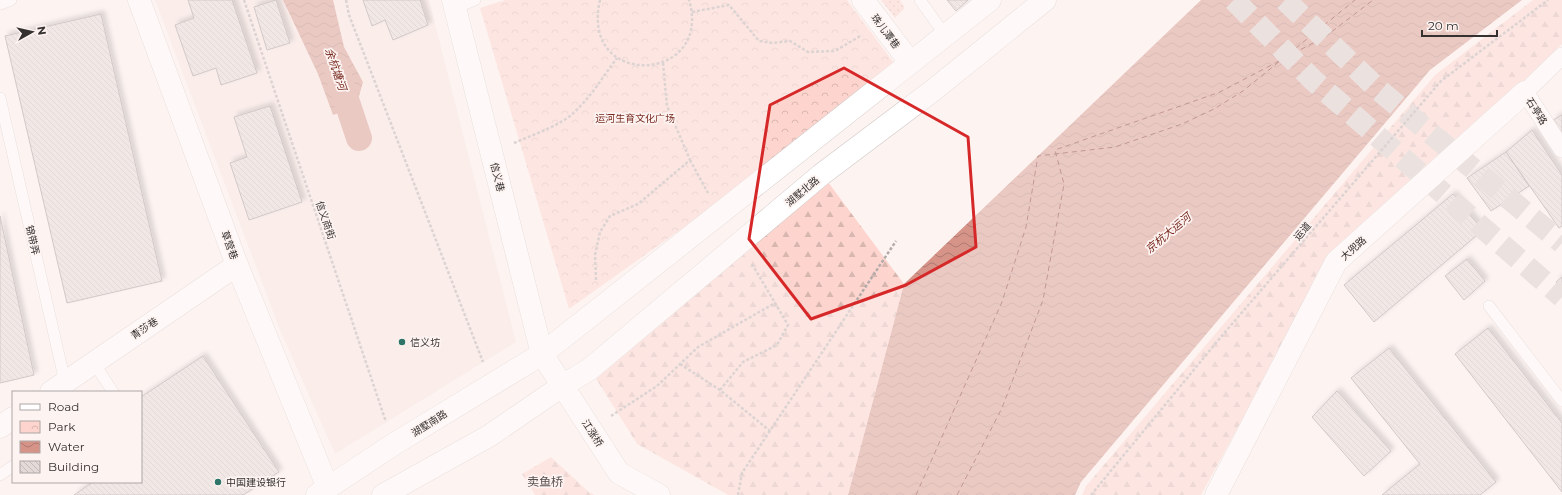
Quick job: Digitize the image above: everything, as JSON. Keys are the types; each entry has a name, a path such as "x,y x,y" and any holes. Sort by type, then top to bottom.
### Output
{"street":[{"name":"草营巷","path":"139,0 322,492"},
{"name":"珠儿潭巷","path":"863,0 910,62"},
{"path":"542,354 990,0"},
{"name":"湖墅北路","path":"562,386 590,369 822,174 931,92 1045,0"},
{"name":"信义巷","path":"454,4 542,354"},
{"name":"大兜路","path":"1216,495 1336,262 1525,92 1562,56"},
{"name":"石亭路","path":"1525,92 1562,149"},
{"name":"青莎巷","path":"58,387 237,265"},
{"name":"湖墅南路","path":"322,492 394,444 542,354"},
{"name":"江涨桥","path":"542,354 619,473 659,495"},
{"path":"383,495 489,436 562,386"},
{"path":"0,427 12,419"}],"lane":[{"path":"0,4 11,0"},
{"path":"454,4 475,0"},
{"path":"920,0 945,35"},
{"name":"锦带弄","path":"0,98 58,387"},
{"path":"1489,306 1562,401"},
{"path":"94,363 112,391"},
{"path":"0,476 12,467"}],"path":[{"name":"信义商街","path":"244,0 394,444"},
{"path":"346,0 352,23 491,384"},
{"path":"600,0 597,16 598,32 606,46 617,58 631,64 647,66 663,63 676,55 686,42 692,28 692,12 689,0"},
{"name":"运道","path":"1091,495 1220,338 1441,81 1548,0"},
{"path":"692,12 730,6 759,41 772,43 790,41 808,52 836,51 881,24"},
{"path":"492,152 549,128 569,116 590,96 617,58"},
{"path":"663,63 667,106 690,160 720,214"},
{"path":"597,311 595,255 600,232 610,216 638,204 690,160"},
{"path":"738,495 742,473 896,241"},
{"path":"720,390 743,362 777,345 788,325 740,243"},
{"path":"590,429 657,386 698,347 775,303"},
{"path":"680,364 720,390 770,431"}],"highlighted area":[{"path":"844,68 968,137 976,247 906,285 811,319 749,239 770,105"}],"shaded area":[{"name":"信义坊","path":"155,0 429,0 516,342 335,454 280,330"}],"green space":[{"name":"运河生育文化广场","path":"505,0 847,0 894,63 860,102 569,309 480,8"},
{"path":"881,0 900,0 905,8 895,18"},
{"path":"1533,0 1562,0 1562,44 1519,86 1332,254 1316,277 1290,332 1201,495 1082,495 1086,486 1435,75"},
{"path":"822,174 904,284 848,495 728,495 637,444 590,369"},
{"path":"551,457 589,492 595,495 535,495 522,474"}],"water":[{"path":"283,0 333,0 344,47 363,82 356,107 333,115 318,74"},
{"name":"京杭大运河","path":"1201,0 1522,0 1430,70 1081,482 1075,495 848,495 904,284"}],"building":[{"path":"188,0 232,0 257,73 221,85 216,68 193,76 175,25 194,18"},
{"path":"276,0 290,43 267,50 254,7"},
{"path":"363,0 420,0 428,25 393,40 385,20 372,26"},
{"path":"947,0 968,0 956,11"},
{"path":"101,14 162,281 67,303 5,36"},
{"path":"270,106 302,202 249,220 230,163 247,157 234,117"},
{"path":"1562,115 1562,134 1553,120"},
{"path":"1532,130 1562,175 1562,226 1559,228 1506,152"},
{"path":"1506,152 1529,186 1491,211 1467,178"},
{"path":"1453,194 1483,230 1374,322 1344,285"},
{"path":"0,216 34,375 0,383"},
{"path":"1467,259 1485,281 1464,300 1445,276"},
{"path":"1562,277 1562,291 1556,282"},
{"path":"1488,328 1562,423 1562,492 1455,354"},
{"path":"1389,348 1496,482 1480,495 1382,495 1420,464 1351,378"},
{"path":"203,356 279,472 243,495 74,495 92,483 142,483 142,396"},
{"path":"1337,391 1391,451 1364,476 1312,417"}],"waterway":[{"name":"余杭塘河","path":"338,75 359,138"}],"ferry route":[{"path":"916,495 1002,302 1026,227 1038,156 1115,147 1182,124 1214,109 1243,91 1355,0"},
{"path":"1285,58 1326,36 1373,0"},
{"path":"957,495 1002,408 1043,300 1064,184 1055,150 1220,92 1281,60"}],"tunnel":[{"path":"1234,0 1313,80 1562,297"},
{"path":"1285,0 1380,91 1562,243"}],"place":[{"name":"信义坊","path":"402,342"},
{"name":"中国建设银行","path":"218,482"}],"district":[{"name":"卖鱼桥","path":"545,482"}]}
